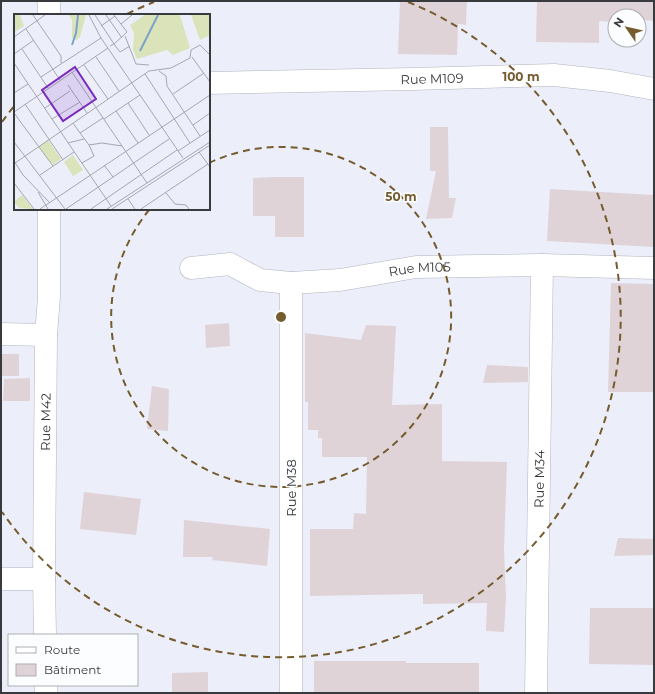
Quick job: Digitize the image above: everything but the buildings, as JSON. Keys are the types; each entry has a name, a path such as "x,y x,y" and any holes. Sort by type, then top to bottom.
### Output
{"street":[{"path":"48,14 49,1"},
{"name":"Rue M109","path":"210,83 405,80 554,75 610,81 654,89"},
{"name":"Rue M42","path":"45,634 46,335 49,296 49,210"},
{"name":"Rue M105","path":"191,268 230,264 260,280 291,283 340,280 416,267 542,264 654,268"},
{"name":"Rue M34","path":"536,693 542,264"},
{"name":"Rue M38","path":"291,283 291,693"},
{"path":"1,334 46,335"},
{"path":"1,579 44,579"}]}
